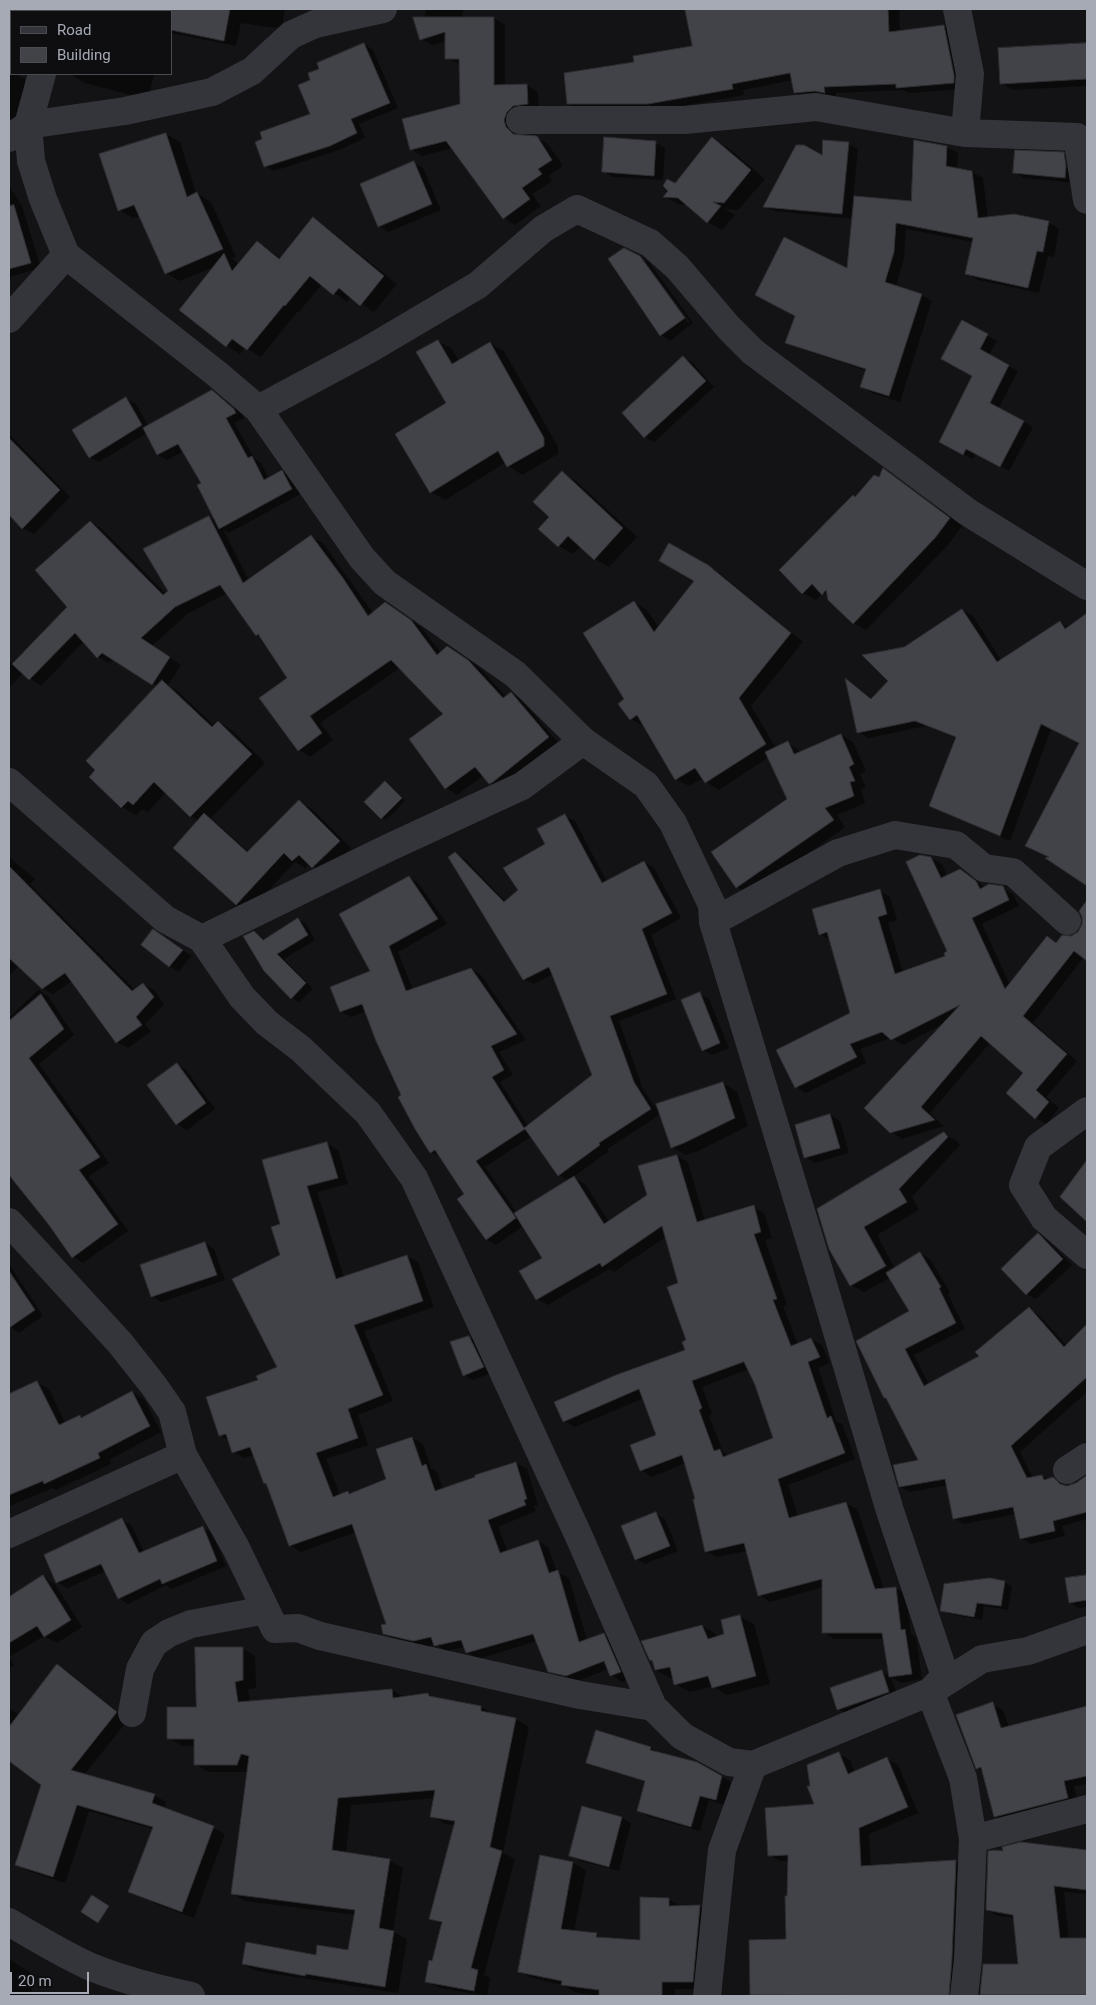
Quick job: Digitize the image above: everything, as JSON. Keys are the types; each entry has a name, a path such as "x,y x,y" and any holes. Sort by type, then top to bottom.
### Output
{"street":[{"path":"18,132 212,92 252,71 291,35 315,24 383,9"},
{"path":"957,9 970,74 965,133"},
{"path":"42,75 18,132 31,161 43,198 66,255 217,374 258,409 362,558 385,583 515,674 583,741 646,785 673,823 712,905 713,922 890,1511 944,1676 930,1692"},
{"path":"520,120 685,120 816,107 965,133 1077,137 1087,200"},
{"path":"258,409 368,350 478,285 544,229 577,209 650,243 677,267 729,328 753,352 969,514 1087,586"},
{"path":"9,319 66,255"},
{"path":"202,939 388,848 522,786 583,741"},
{"path":"9,782 165,919 202,939 248,1004 267,1023 301,1049 368,1113 414,1178 577,1532 653,1707 682,1736 729,1762 753,1765 930,1692 982,1659 1028,1651 1087,1630"},
{"path":"713,922 838,852 895,835 956,845 984,868 1013,872 1067,921"},
{"path":"1087,1111 1038,1146 1023,1185 1044,1218 1087,1255"},
{"path":"9,1222 120,1343 172,1412 183,1455 236,1548 275,1629 298,1628 320,1636 483,1674 580,1695 653,1707"},
{"path":"9,1534 183,1455"},
{"path":"132,1713 140,1669 154,1643 169,1633 191,1624 266,1610"},
{"path":"930,1692 963,1778 973,1838 968,1959 964,1996"},
{"path":"707,1996 722,1850 753,1765"},
{"path":"973,1838 1087,1809"},
{"path":"10,1927 92,1967 140,1984 191,1996"}],"building":[{"path":"230,9 224,41 172,30 171,10"},
{"path":"685,9 888,9 889,32 944,25 954,83 896,88 896,84 824,87 825,93 815,91 794,93 790,73 732,84 733,89 648,104 567,104 564,73 634,62 633,56 692,46"},
{"path":"413,17 494,17 494,85 527,84 528,104 513,106 507,112 504,120 506,127 513,134 537,136 552,160 538,169 542,174 522,188 530,199 503,219 446,141 410,150 402,119 460,104 459,59 445,59 445,32 420,40"},
{"path":"364,43 390,103 351,119 357,133 330,146 264,167 255,142 262,139 260,132 310,114 298,85 310,80 308,73 319,69 317,63"},
{"path":"1087,43 1087,79 1000,84 998,48"},
{"path":"166,133 187,197 197,192 223,249 165,274 134,205 118,211 99,154"},
{"path":"604,137 656,141 654,176 602,172"},
{"path":"712,137 751,170 724,203 713,202 721,206 707,223 678,198 663,197 668,191 663,186 667,179 675,183"},
{"path":"823,140 849,142 842,214 763,207 796,145 804,145 822,155"},
{"path":"914,140 947,146 946,166 972,171 978,218 1014,214 1049,221 1043,252 1037,251 1028,288 965,274 973,238 896,223 894,252 885,282 922,294 889,396 860,387 866,369 785,343 795,316 755,295 784,237 847,268 854,196 911,201"},
{"path":"1015,150 1064,152 1065,178 1013,173"},
{"path":"414,161 432,204 378,227 360,184"},
{"path":"14,205 31,263 9,269 9,206"},
{"path":"313,217 384,276 360,306 339,288 333,295 310,276 247,350 232,339 226,347 179,310 224,253 232,271 257,241 279,259"},
{"path":"624,248 640,256 685,318 660,336 608,259"},
{"path":"962,320 988,334 980,349 1009,365 990,403 1024,421 1000,467 966,449 963,455 939,442 972,376 941,359"},
{"path":"438,340 452,364 490,342 544,438 544,446 507,467 498,451 430,493 395,434 446,403 416,352"},
{"path":"683,356 706,381 644,438 622,413"},
{"path":"212,390 234,409 236,413 226,418 248,458 252,456 264,480 282,470 292,489 219,529 197,485 201,483 178,444 157,455 143,428"},
{"path":"126,397 142,425 89,458 72,430"},
{"path":"9,438 60,490 22,529 9,515"},
{"path":"883,468 950,518 935,538 853,624 828,600 826,590 822,595 812,584 802,594 779,570 853,495 855,497 874,475 879,477"},
{"path":"562,471 623,528 594,560 568,536 558,547 538,529 549,517 533,502"},
{"path":"209,516 243,583 311,535 368,616 385,602 411,620 437,655 447,646 468,660 503,698 511,692 549,737 489,784 475,767 445,789 409,739 443,714 391,660 310,716 322,733 298,751 259,698 287,678 258,634 256,636 220,585 175,607 141,638 170,657 152,685 102,653 97,658 75,633 29,680 12,664 67,607 35,570 90,521 163,595 168,591 143,549"},
{"path":"669,543 708,565 791,633 739,698 766,744 705,783 695,768 675,780 637,715 630,720 618,704 624,699 583,633 634,601 654,632 694,581 659,561"},
{"path":"962,609 997,662 1060,621 1065,629 1087,613 1087,886 1045,858 1049,857 1025,846 1079,743 1041,724 1000,836 929,806 956,737 915,721 857,733 845,678 871,699 888,681 862,655 904,647"},
{"path":"162,680 212,727 218,721 252,754 190,817 154,782 133,805 128,801 121,808 89,777 95,770 86,761"},
{"path":"841,734 854,764 849,767 855,781 850,782 854,796 825,808 834,820 736,888 711,852 787,799 765,752 788,741 794,754"},
{"path":"385,781 402,798 381,819 364,802"},
{"path":"299,800 340,841 312,868 299,855 292,861 284,853 236,905 173,848 204,813 247,852"},
{"path":"565,814 602,883 644,861 672,913 642,929 667,994 610,1016 634,1082 651,1109 599,1143 600,1145 558,1176 525,1129 476,1161 516,1218 486,1240 457,1199 464,1194 435,1150 430,1153 398,1097 401,1095 376,1041 362,1004 340,1012 330,987 370,971 339,914 409,876 438,919 389,946 406,991 471,968 517,1034 491,1046 504,1070 492,1077 524,1128 592,1075 549,967 523,980 448,857 455,852 504,902 518,890 503,868 545,844 537,829"},
{"path":"920,855 931,857 941,878 960,869 976,881 980,889 989,884 1003,886 1009,900 972,918 1005,989 1047,936 1056,943 1062,935 1071,936 1078,932 1082,924 1082,917 1079,911 1087,900 1087,961 1074,951 1023,1016 1067,1054 1036,1090 1049,1102 1035,1119 1006,1093 1023,1073 981,1036 921,1107 935,1120 890,1133 864,1108 960,1005 891,1040 882,1032 850,1044 857,1057 795,1088 776,1050 850,1013 827,932 819,935 812,909 880,889 887,914 878,917 895,974 945,956 944,953 947,951 906,862"},
{"path":"9,866 132,991 143,983 154,997 136,1017 142,1025 116,1043 65,973 42,989 9,958"},
{"path":"298,918 308,935 277,954 306,983 291,999 264,971 243,936 254,931 263,940"},
{"path":"153,929 183,950 169,967 141,945"},
{"path":"700,992 720,1043 702,1051 681,1000"},
{"path":"41,994 64,1029 29,1058 100,1157 79,1170 118,1224 72,1258 49,1225 9,1175 9,1021"},
{"path":"177,1063 206,1103 176,1125 147,1085"},
{"path":"723,1082 735,1118 671,1148 656,1104"},
{"path":"830,1114 840,1148 804,1158 795,1125"},
{"path":"944,1132 948,1137 899,1189 907,1202 864,1227 886,1266 850,1286 829,1249 817,1209"},
{"path":"327,1142 338,1178 307,1186 336,1279 407,1255 423,1301 354,1325 383,1395 348,1409 358,1438 316,1453 333,1497 348,1491 349,1494 386,1479 376,1449 412,1437 422,1466 426,1464 435,1491 475,1477 475,1475 516,1462 527,1499 524,1500 526,1505 488,1520 500,1553 538,1540 549,1573 558,1570 579,1642 604,1633 621,1672 610,1676 604,1661 566,1676 548,1672 533,1634 466,1653 461,1640 434,1646 431,1637 413,1641 383,1634 381,1625 386,1624 352,1524 289,1546 266,1483 264,1484 250,1447 232,1453 226,1434 219,1436 206,1397 258,1380 256,1376 277,1367 232,1279 280,1255 271,1227 280,1224 262,1160"},
{"path":"677,1155 697,1222 754,1205 761,1232 754,1234 777,1299 773,1300 791,1346 811,1338 820,1357 808,1362 827,1418 831,1416 845,1453 778,1479 789,1518 846,1502 875,1589 896,1587 901,1630 905,1629 912,1674 889,1677 882,1633 822,1633 822,1579 758,1596 744,1543 705,1552 693,1499 695,1499 682,1455 640,1471 630,1445 656,1435 639,1389 563,1422 554,1402 616,1375 685,1350 682,1342 686,1340 667,1287 678,1283 662,1226 602,1267 600,1263 536,1300 519,1271 542,1258 514,1213 574,1176 604,1224 647,1195 638,1166","holes":["744,1362 755,1385 773,1438 723,1457 720,1449 714,1451 699,1410 702,1408 692,1381"]},
{"path":"1087,1160 1087,1222 1060,1197"},
{"path":"1038,1233 1063,1259 1026,1295 1001,1269"},
{"path":"205,1242 217,1275 151,1297 140,1265"},
{"path":"920,1252 941,1287 939,1288 956,1323 905,1349 924,1386 979,1356 975,1352 1029,1307 1064,1347 1087,1324 1087,1377 1011,1446 1027,1478 1042,1475 1044,1480 1053,1477 1060,1484 1067,1486 1076,1483 1087,1475 1087,1512 1053,1521 1055,1531 1020,1539 1013,1507 953,1519 945,1479 899,1487 893,1465 918,1460 886,1398 884,1398 856,1341 909,1311 886,1273"},
{"path":"9,1271 35,1310 9,1328"},
{"path":"469,1336 484,1367 463,1376 450,1342"},
{"path":"37,1381 59,1425 80,1415 81,1418 132,1391 150,1426 98,1453 100,1458 44,1484 43,1481 9,1495 9,1394"},
{"path":"656,1512 670,1546 635,1560 621,1526"},
{"path":"122,1518 139,1553 203,1526 217,1561 162,1584 160,1579 118,1599 101,1564 56,1583 44,1555"},
{"path":"43,1575 71,1620 44,1637 37,1626 9,1643 9,1597"},
{"path":"1087,1575 1087,1600 1069,1603 1065,1578"},
{"path":"990,1578 1005,1581 1001,1606 977,1603 974,1617 940,1611 944,1584"},
{"path":"740,1615 756,1676 712,1688 708,1676 674,1685 670,1667 655,1670 652,1660 650,1661 641,1641 702,1625 708,1639 724,1634 721,1620"},
{"path":"195,1647 243,1647 243,1680 235,1682 238,1702 392,1689 393,1698 428,1693 429,1696 481,1706 481,1711 516,1718 490,1847 502,1851 471,1968 478,1970 474,1991 425,1982 429,1960 432,1961 442,1922 429,1919 455,1821 430,1817 435,1790 338,1798 332,1850 390,1859 379,1928 394,1931 385,1987 306,1974 305,1976 242,1964 246,1942 316,1955 317,1945 348,1950 355,1910 231,1894 249,1756 241,1754 237,1765 194,1765 194,1739 167,1739 167,1707 196,1707"},
{"path":"57,1664 117,1712 71,1770 155,1794 152,1803 214,1826 182,1912 128,1892 153,1827 77,1805 53,1877 15,1865 41,1785 9,1761 9,1727"},
{"path":"882,1670 889,1692 837,1710 830,1688"},
{"path":"993,1702 1001,1728 1087,1706 1087,1776 1064,1781 1068,1798 994,1817 981,1767 976,1769 956,1715"},
{"path":"596,1730 651,1747 650,1750 697,1762 722,1776 716,1800 700,1796 691,1827 637,1811 645,1781 586,1763"},
{"path":"839,1752 848,1774 887,1757 908,1807 859,1828 861,1866 956,1860 949,1996 750,1995 749,1940 786,1939 785,1896 787,1896 788,1855 768,1856 765,1808 814,1804 807,1786 810,1786 807,1765"},
{"path":"582,1806 622,1817 609,1867 569,1856"},
{"path":"1021,1842 1087,1850 1087,1890 1054,1886 1060,1938 1087,1938 1087,1995 980,1995 983,1964 1018,1964 1013,1915 986,1910 988,1851 1003,1851 1002,1847"},
{"path":"540,1855 573,1862 561,1929 597,1933 596,1937 640,1940 640,1897 669,1898 669,1906 700,1905 693,1982 662,1982 662,1996 599,1996 599,1990 561,1985 562,1981 518,1972"},
{"path":"92,1895 109,1906 98,1923 81,1912"}]}
